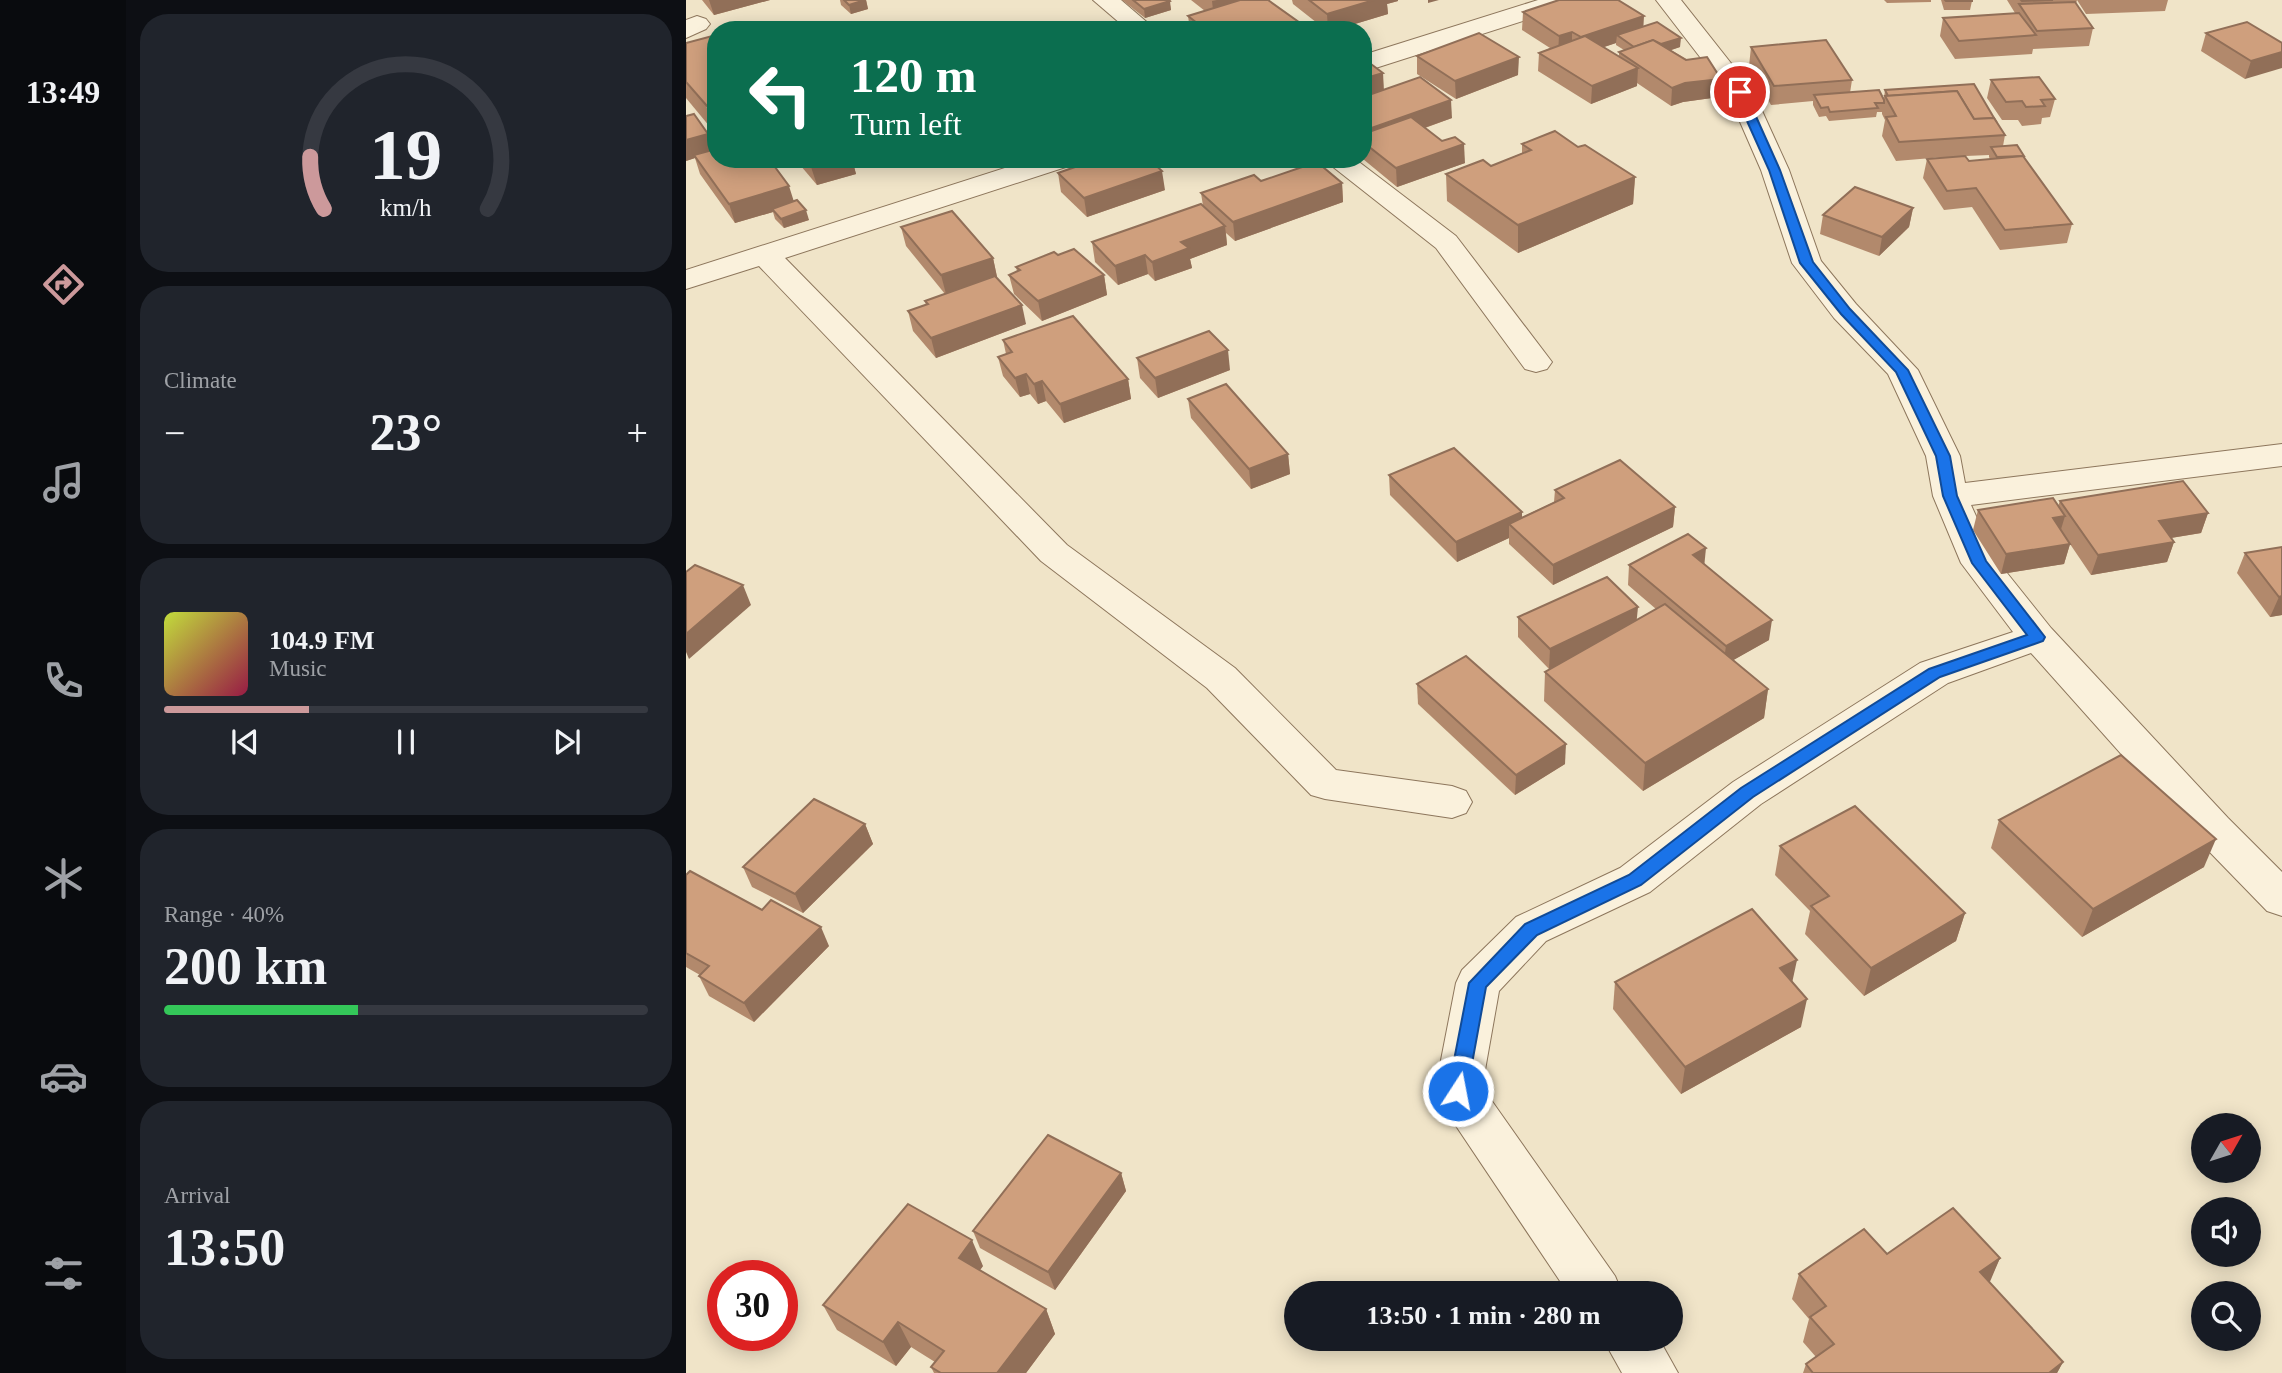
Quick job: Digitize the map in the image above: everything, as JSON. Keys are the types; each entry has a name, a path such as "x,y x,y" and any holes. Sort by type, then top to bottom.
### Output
{"street":[{"path":"1105,0 1132,21"},
{"path":"1372,61 1545,6 1556,0"},
{"path":"1668,0 1740,92 1775,170 1807,263 1845,311 1902,370 1943,456 1950,496 1979,563 2038,637 2213,829 2282,899"},
{"path":"686,280 1034,168"},
{"path":"1349,168 1446,242 1536,362"},
{"path":"764,254 1054,552 1222,678 1325,784 1452,802"},
{"path":"1950,496 2282,455"},
{"path":"1589,1281 1458,1091 1478,983 1531,929 1635,880 1747,793 1934,673 2038,637"},
{"path":"1637,1351 1652,1373"}],"building":[{"path":"844,0 865,0 849,5"},
{"path":"1133,0 1169,0 1170,1 1144,9"},
{"path":"1240,0 1268,0 1297,21 1194,21 1188,16"},
{"path":"1309,0 1374,0 1327,14"},
{"path":"1559,0 1618,0 1644,16 1581,37 1572,32 1559,36 1523,12"},
{"path":"2075,2 2093,28 2037,31 2019,4"},
{"path":"2019,13 2036,35 1959,41 1943,18"},
{"path":"1657,22 1681,38 1661,44 1653,40 1634,47 1617,35"},
{"path":"2247,22 2282,43 2282,52 2251,61 2206,33"},
{"path":"1479,33 1519,57 1455,81 1417,56"},
{"path":"1585,36 1638,68 1592,86 1539,53"},
{"path":"707,37 707,106 686,82 686,43"},
{"path":"1653,40 1686,60 1707,57 1721,79 1685,83 1672,88 1619,52"},
{"path":"1826,40 1852,80 1774,86 1751,47"},
{"path":"1372,65 1383,73 1372,76"},
{"path":"1420,77 1451,100 1372,128 1372,94"},
{"path":"2039,77 2055,99 2041,100 2045,106 2026,107 2022,101 2006,102 1991,80"},
{"path":"1974,84 1997,123 1994,118 1974,119 1957,91 1888,96 1885,90"},
{"path":"1879,90 1884,103 1875,103 1878,108 1830,112 1828,107 1821,108 1814,95"},
{"path":"1957,91 1974,119 1994,118 2005,135 1899,142 1886,117 1896,116 1885,96"},
{"path":"694,114 707,134 686,140 686,116"},
{"path":"1411,117 1442,141 1455,137 1464,144 1396,168 1372,149 1372,131"},
{"path":"1555,131 1578,147 1585,145 1635,177 1518,225 1446,174 1483,160 1491,166 1531,150 1522,144"},
{"path":"2017,145 2024,156 1997,157 1991,147"},
{"path":"707,151 707,168 776,168 789,186 729,204 694,155"},
{"path":"1965,156 1969,161 2023,156 2072,224 2005,230 1976,188 1947,191 1927,159"},
{"path":"1072,168 1159,168 1162,171 1084,198 1058,173"},
{"path":"1299,168 1324,168 1342,183 1233,222 1201,193 1254,175 1261,181"},
{"path":"1855,187 1913,208 1882,237 1823,215"},
{"path":"797,200 806,210 781,219 772,209"},
{"path":"1201,204 1225,226 1181,242 1189,248 1152,262 1145,255 1115,266 1092,242"},
{"path":"952,211 993,258 941,275 901,227"},
{"path":"1074,249 1104,275 1038,301 1009,275 1020,270 1016,267 1054,252 1058,255"},
{"path":"995,276 1022,305 931,338 908,311 928,304 925,301"},
{"path":"1073,316 1128,379 1060,404 1042,381 1034,384 1026,374 1015,378 998,357 1012,352 1003,340"},
{"path":"1209,331 1228,350 1155,378 1137,358"},
{"path":"1226,384 1288,454 1249,469 1188,399"},
{"path":"1454,448 1522,512 1456,542 1389,475"},
{"path":"1620,460 1675,507 1553,565 1509,524 1564,498 1555,490"},
{"path":"2183,481 2208,513 2159,521 2174,542 2098,555 2060,501"},
{"path":"2053,498 2065,516 2053,518 2070,544 2006,554 1978,510"},
{"path":"1688,534 1706,548 1693,555 1772,620 1726,646 1629,565"},
{"path":"2282,547 2282,596 2279,597 2245,553"},
{"path":"695,565 743,585 686,634 686,572"},
{"path":"1607,577 1638,607 1550,649 1518,617"},
{"path":"1665,604 1768,689 1645,763 1545,672"},
{"path":"1466,656 1566,744 1516,775 1417,684"},
{"path":"2121,755 2216,839 2093,909 1999,820"},
{"path":"814,799 865,824 795,894 743,867"},
{"path":"1855,806 1965,913 1871,968 1811,906 1829,896 1780,846"},
{"path":"690,871 762,910 771,900 821,927 744,1003 699,976 709,966 686,953 686,875"},
{"path":"1752,909 1797,960 1780,968 1807,999 1685,1067 1615,982"},
{"path":"1048,1135 1121,1173 1048,1272 973,1231"},
{"path":"908,1204 972,1240 959,1258 1046,1309 997,1373 941,1373 931,1367 944,1351 898,1322 883,1342 823,1305"},
{"path":"1953,1208 2000,1258 1980,1272 2063,1362 2049,1373 1813,1373 1806,1364 1834,1344 1810,1317 1826,1306 1799,1274 1864,1229 1887,1254"}],"route":[{"path":"1458,1091 1478,983 1531,929 1635,880 1747,793 1934,673 2038,637 1979,563 1950,496 1943,456 1902,370 1845,311 1807,263 1775,170 1740,92"}]}
